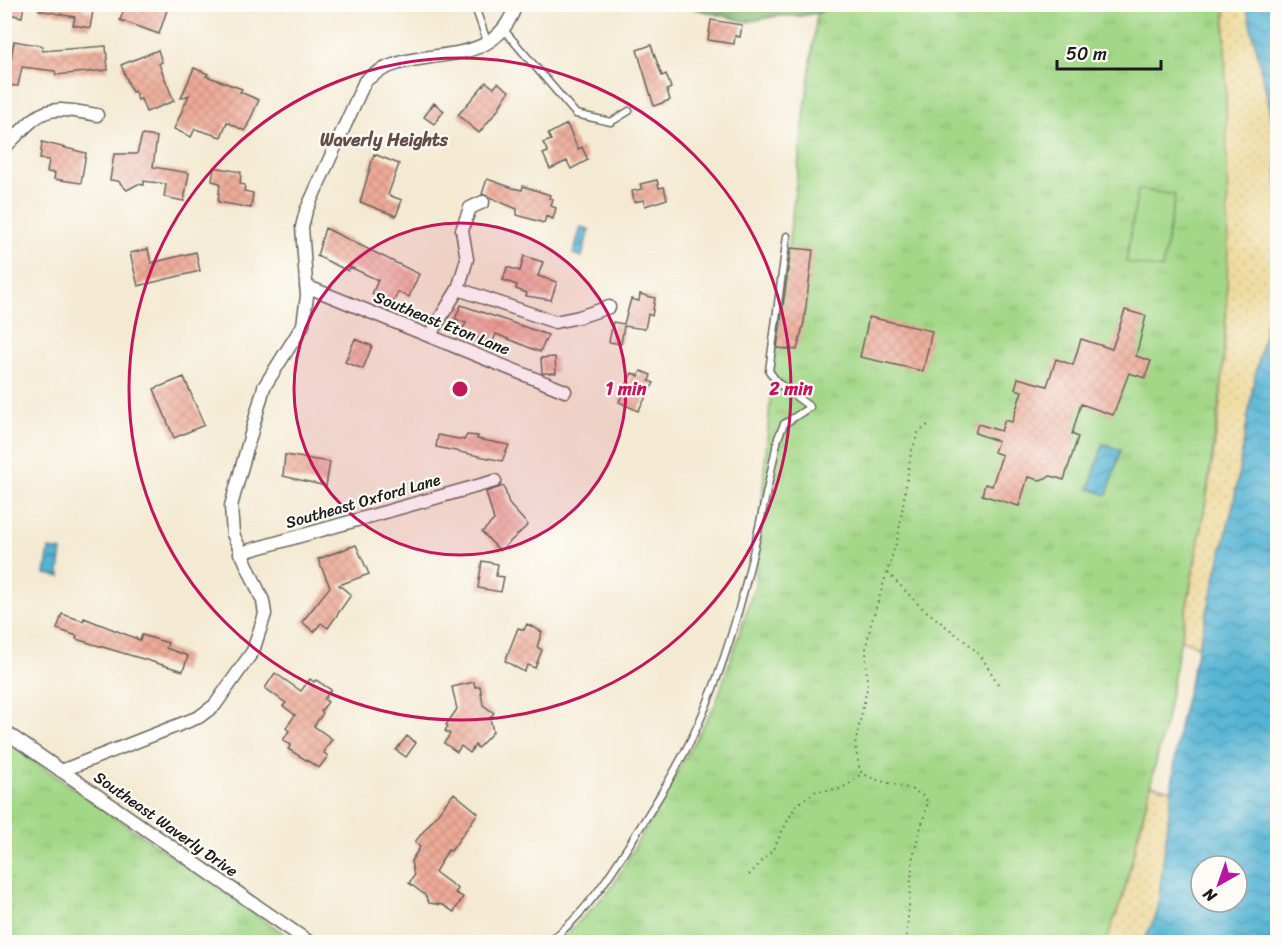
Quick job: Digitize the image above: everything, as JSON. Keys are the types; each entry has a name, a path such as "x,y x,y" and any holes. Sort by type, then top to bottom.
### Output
{"street":[{"path":"61,771 186,723 215,705 253,651 265,614 260,593 240,553 230,524 231,506 264,387 303,325 306,286 302,227 306,211 365,81 375,72 402,62 489,45 504,30 516,4"},
{"path":"4,147 24,125 48,111 67,109 97,115"},
{"path":"430,335 458,289 466,259 462,230 470,208 483,202"},
{"name":"Southeast Eton Lane","path":"306,286 565,391"},
{"path":"458,289 555,322 579,318 609,307"},
{"name":"Southeast Oxford Lane","path":"240,553 495,481"},
{"name":"Southeast Waverly Drive","path":"4,731 309,942"}],"lane":[{"path":"474,4 489,45"},
{"path":"504,30 576,114 611,122 629,111"},
{"path":"548,942 585,907 605,882 651,810 700,720 732,634 746,587 778,438 784,424 810,407 778,383 769,372 787,236"}],"path":[{"path":"906,942 913,856 928,802 919,793 867,777 857,763 855,745 867,688 866,646 898,537 911,453 918,433 930,423"},
{"path":"887,572 920,606 971,646 982,658 1000,687"},
{"path":"750,875 772,851 796,805 816,791 848,785 862,772"}],"green space":[{"path":"680,5 828,5 821,12 801,16 776,16 748,22"},
{"path":"818,5 1225,5 1229,261 1222,384 1205,506 1165,725 1123,897 1106,942 559,942 611,889 716,703 755,586 772,378"},
{"path":"1138,189 1175,195 1162,269 1126,262"},
{"path":"5,741 296,942 5,942"}],"sand":[{"path":"1225,5 1246,5 1277,138 1277,275 1253,386 1234,501 1199,646 1181,640 1204,512 1222,383 1228,241"},
{"path":"1151,785 1172,790 1157,914 1143,942 1106,942 1123,897"}],"water":[{"path":"1246,5 1277,5 1277,138"},
{"path":"581,227 589,229 582,257 573,254"},
{"path":"1277,275 1277,942 1143,942 1157,914 1179,727 1234,501 1253,386"},
{"path":"1103,444 1121,450 1107,495 1089,489"},
{"path":"49,549 62,551 59,572 61,577 45,574"}],"building":[{"path":"4,4 24,4 22,17 4,13"},
{"path":"40,4 83,4 83,10 93,11 90,28 73,25 75,17 39,10"},
{"path":"126,4 169,4 159,34 120,20"},
{"path":"711,20 742,25 740,37 735,36 734,44 708,40"},
{"path":"14,41 43,46 42,51 106,46 108,70 56,75 55,71 22,67 18,86 4,85 6,60 11,60"},
{"path":"651,45 662,76 666,74 671,88 667,90 670,100 654,106 637,50"},
{"path":"158,50 162,62 159,64 174,101 146,112 141,99 138,100 135,91 132,92 121,65"},
{"path":"194,68 208,74 206,76 242,89 240,92 259,100 245,131 227,122 221,137 195,129 191,137 174,129 189,95 181,98"},
{"path":"486,82 494,88 498,83 509,91 497,111 479,133 458,115"},
{"path":"434,103 444,111 434,124 424,117"},
{"path":"567,124 578,149 582,147 588,160 571,169 567,161 550,169 543,154 548,152 543,143 551,140 548,134"},
{"path":"142,135 157,137 153,167 189,173 184,201 164,197 166,184 144,181 144,185 138,184 127,190 118,181 110,180 114,154 137,154"},
{"path":"42,142 86,153 81,183 54,179 55,173 47,172 49,160 40,159"},
{"path":"374,154 399,164 388,195 402,200 396,216 360,202"},
{"path":"214,167 241,172 240,184 245,185 244,191 253,193 251,208 218,202 220,183 212,181"},
{"path":"487,179 513,188 522,190 523,186 550,195 549,198 553,199 551,206 556,208 553,219 546,216 544,223 517,215 517,209 482,194"},
{"path":"657,180 659,188 664,187 667,199 645,206 644,200 634,202 632,191 642,189 640,184"},
{"path":"325,228 419,274 409,297 398,292 393,303 372,294 378,280 350,267 348,271 317,256"},
{"path":"791,248 813,250 804,322 797,350 777,348"},
{"path":"148,249 151,263 196,252 200,271 138,286 130,253"},
{"path":"524,256 543,262 538,276 557,282 551,300 526,296 527,293 516,289 517,285 503,280 507,267 520,271"},
{"path":"640,294 655,298 652,316 648,314 645,329 624,326 621,344 609,342 613,322 624,324 631,299 639,301"},
{"path":"461,305 548,335 540,352 496,334 492,344 462,331 466,323 455,319"},
{"path":"1125,310 1146,316 1136,356 1151,361 1145,378 1129,373 1113,415 1081,404 1072,434 1078,437 1064,480 1051,476 1040,480 1028,477 1019,506 982,495 985,484 992,486 1002,455 994,452 998,441 975,433 978,424 1001,431 1005,420 1012,422 1022,391 1015,389 1018,378 1047,386 1056,359 1073,365 1081,339 1112,349"},
{"path":"869,317 932,331 923,371 860,357"},
{"path":"355,339 372,346 363,369 345,362"},
{"path":"555,357 556,373 542,373 541,358"},
{"path":"641,371 651,375 649,381 654,383 638,411 619,402 632,373 639,376"},
{"path":"184,377 204,425 174,438 154,389"},
{"path":"438,435 464,440 467,435 478,436 477,439 509,445 502,461 436,447"},
{"path":"285,455 330,462 326,486 283,476"},
{"path":"504,486 509,504 528,525 500,551 482,532 494,520 486,492"},
{"path":"356,545 369,574 339,585 351,595 328,628 321,623 314,632 302,622 330,587 318,559"},
{"path":"482,561 498,564 496,576 504,577 501,592 478,588"},
{"path":"62,614 83,621 84,618 140,640 142,635 168,643 166,648 188,656 183,671 76,639 77,636 57,629"},
{"path":"527,624 542,632 537,647 542,650 535,668 528,665 524,672 505,661 518,628 524,630"},
{"path":"275,673 301,691 310,679 314,682 316,680 331,690 324,699 328,702 321,711 323,713 314,726 332,739 324,753 328,756 319,768 288,749 291,745 283,740 289,731 286,728 295,715 283,706 286,703 265,688"},
{"path":"474,682 475,687 480,686 483,705 494,713 490,718 493,732 478,748 475,745 470,753 461,746 457,752 444,743 450,734 445,731 448,726 446,725 457,709 452,687"},
{"path":"407,736 416,743 406,757 396,750"},
{"path":"454,793 478,813 451,851 448,850 435,872 458,889 455,893 463,897 454,912 443,905 429,903 425,895 409,883 414,876 411,861 420,847 415,842"}],"district":[{"name":"Waverly Heights","path":"384,140"}]}
